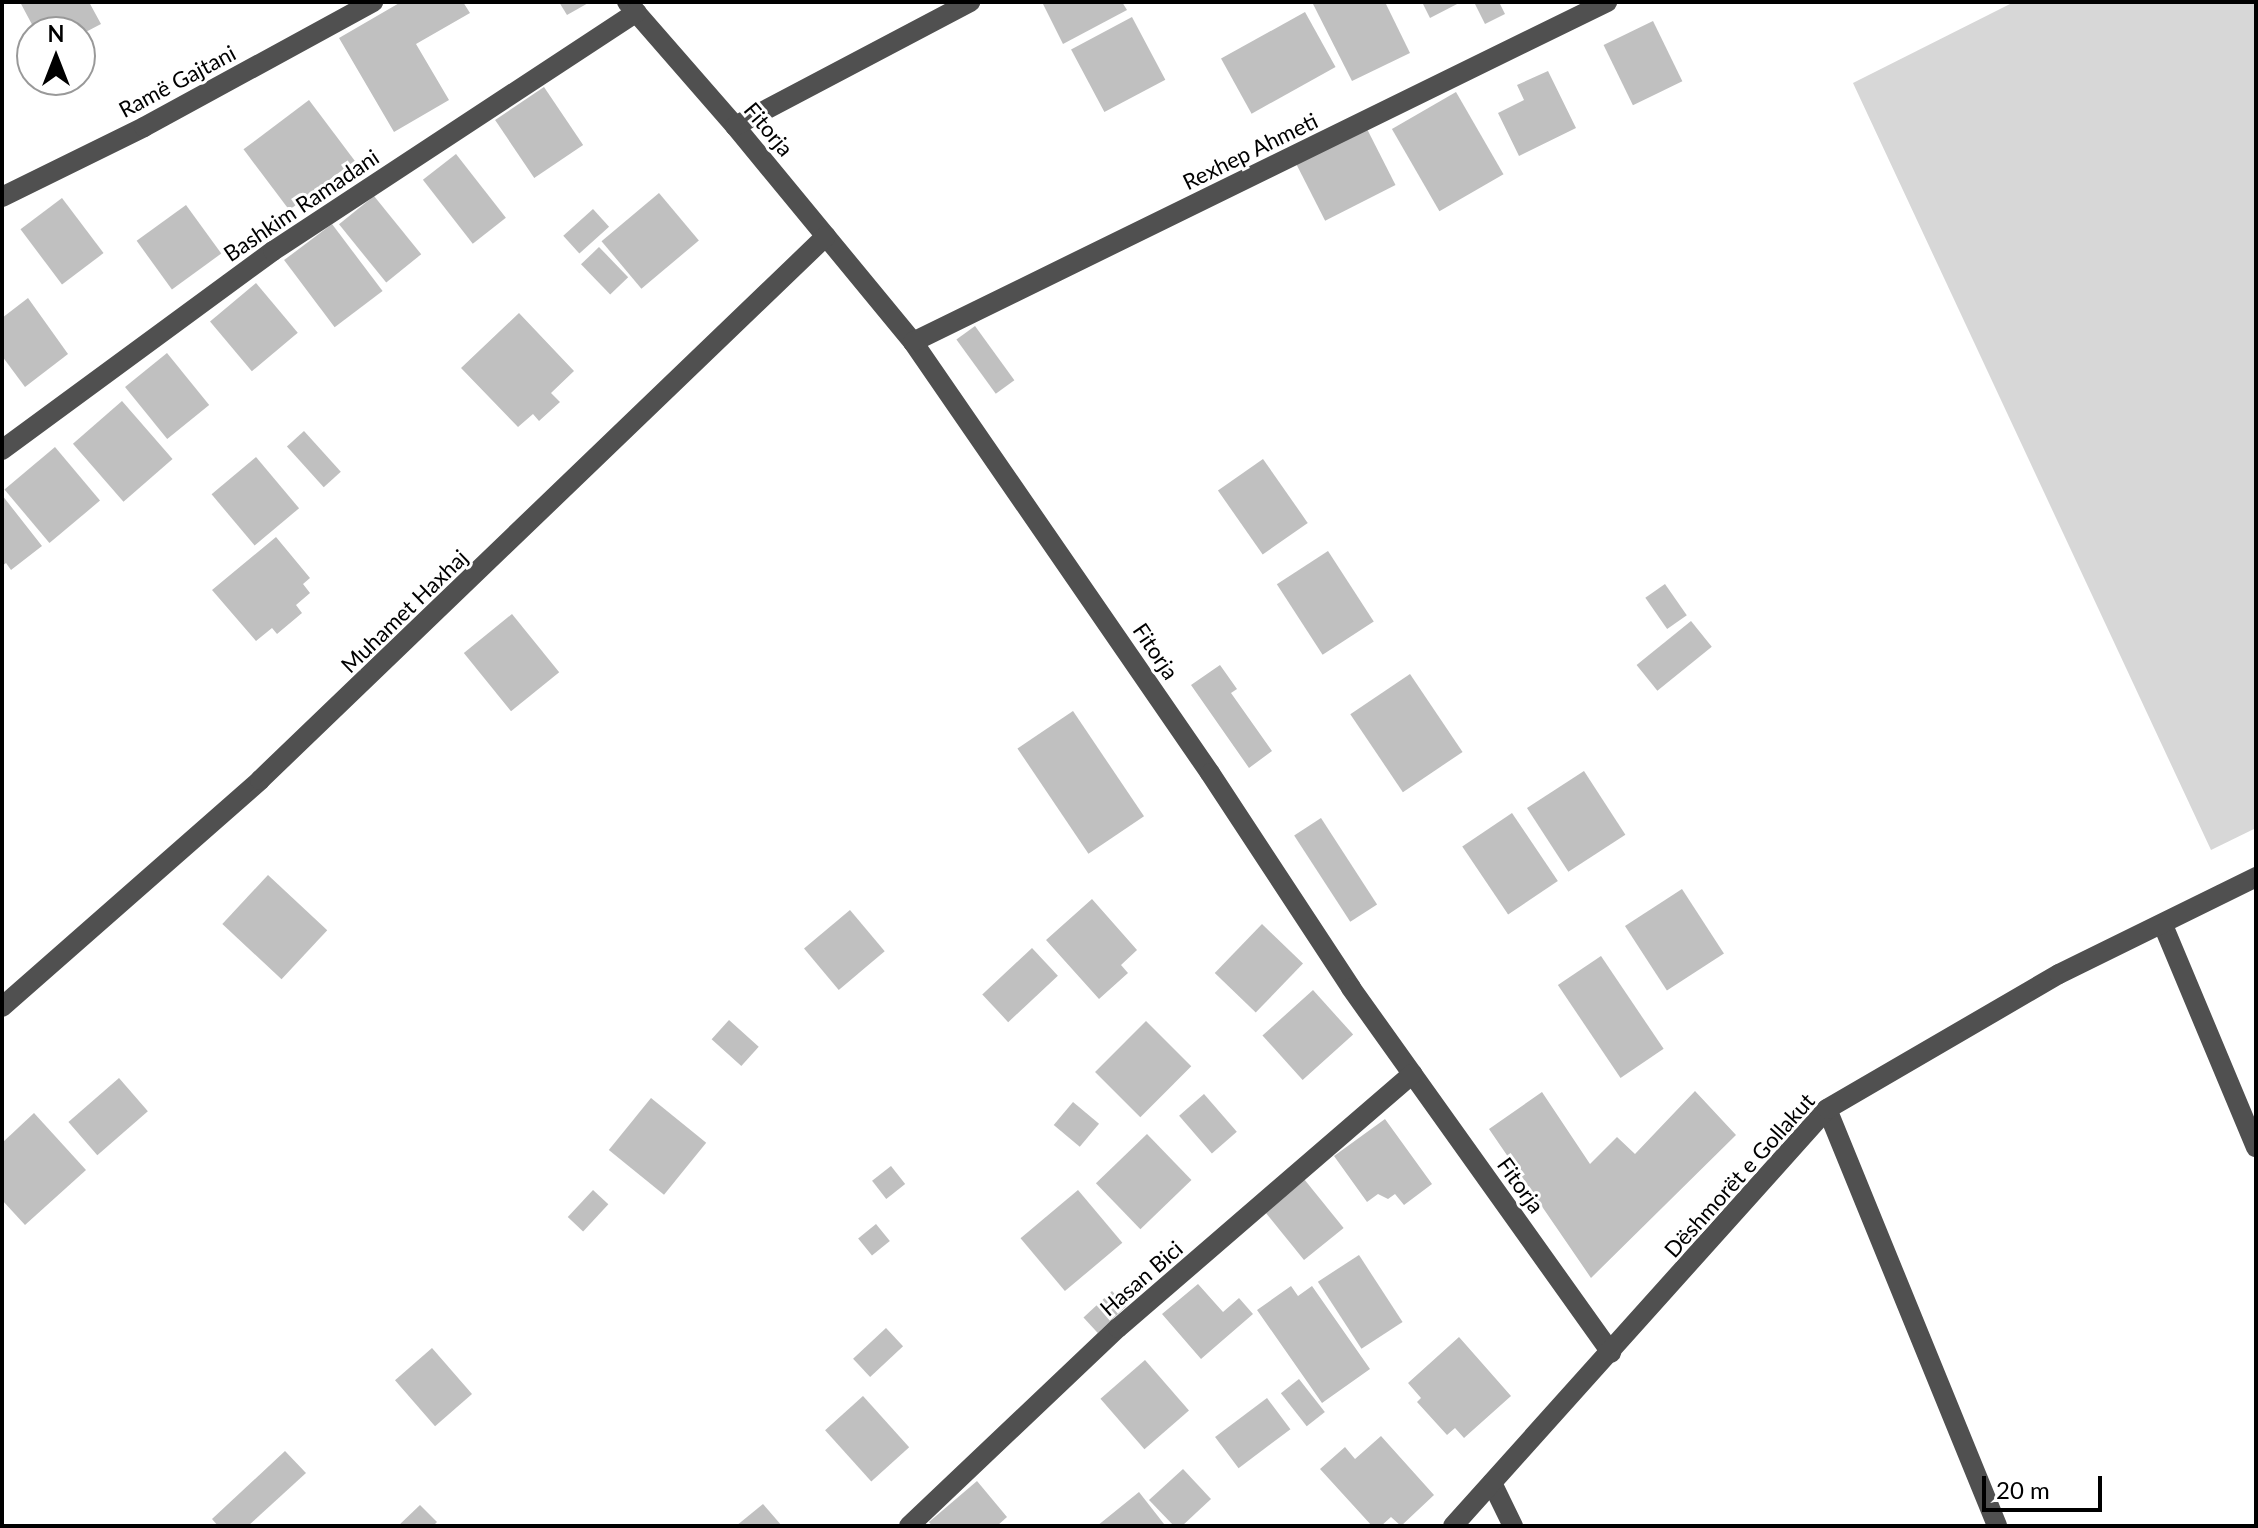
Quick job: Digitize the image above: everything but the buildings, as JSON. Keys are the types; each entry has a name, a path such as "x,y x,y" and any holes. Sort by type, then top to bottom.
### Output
{"street":[{"name":"Ramë Gajtani","path":"2,197 144,127 373,2"},
{"path":"735,126 970,2"},
{"name":"Rexhep Ahmeti","path":"913,342 1607,2"},
{"name":"Fitorja","path":"632,7 735,126 913,342 1412,1074 1611,1353"},
{"name":"Bashkim Ramadani","path":"2,450 273,251 632,7"},
{"name":"Muhamet Haxhaj","path":"2,1007 260,780 826,236"},
{"name":"Dëshmorët e Gollakut","path":"1453,1526 1827,1109 2059,974 2256,877"},
{"path":"2163,925 2256,1147"},
{"name":"Hasan Bici","path":"909,1526 1118,1328 1412,1074"},
{"path":"1827,1109 1997,1526"},
{"path":"1492,1483 1513,1526"}],"shaded area":[{"path":"2014,2 2256,2 2256,828 2211,850 1853,83"}]}
